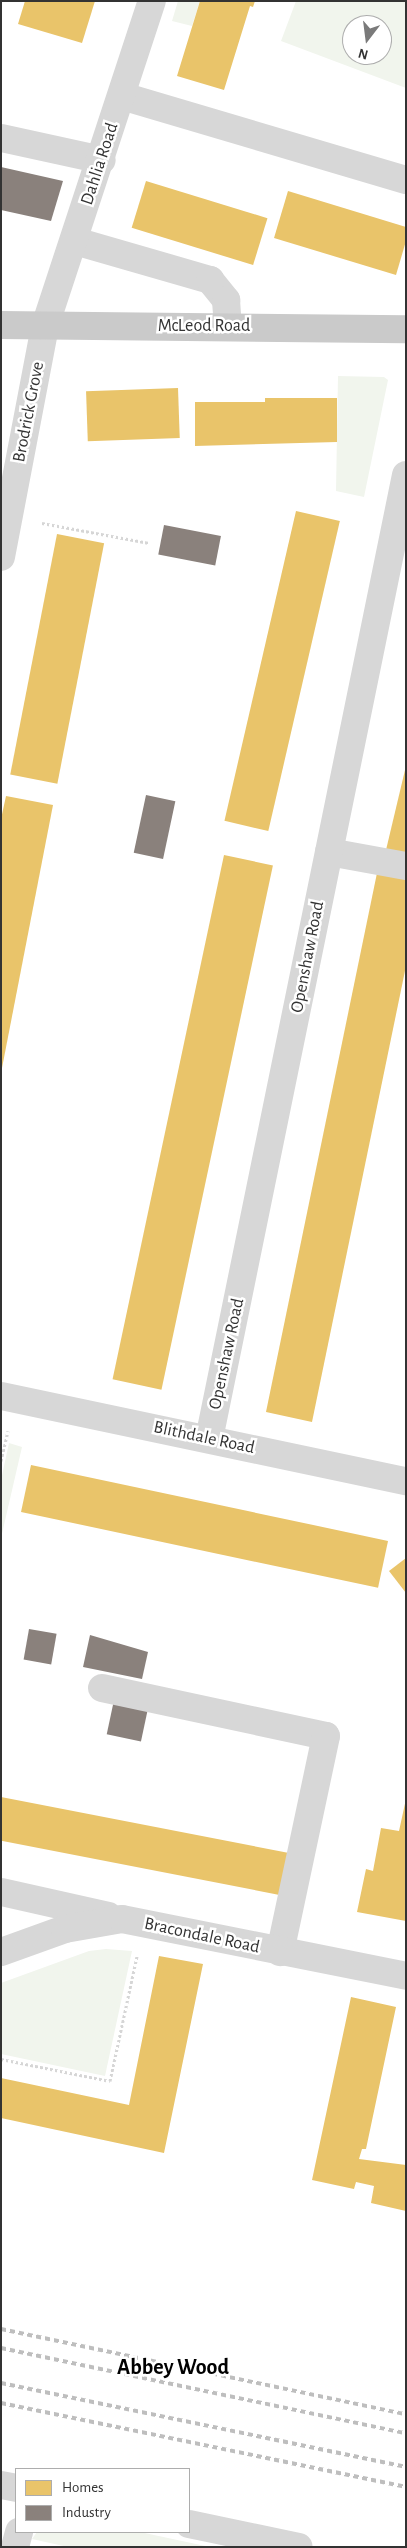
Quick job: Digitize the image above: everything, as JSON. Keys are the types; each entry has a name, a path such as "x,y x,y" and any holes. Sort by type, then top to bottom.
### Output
{"main road":[{"name":"McLeod Road","path":"1,325 406,329"}],"street":[{"name":"Dahlia Road","path":"45,326 102,160 152,1"},
{"path":"122,96 406,180"},
{"path":"1,138 102,160"},
{"path":"75,241 210,280 226,300 228,326"},
{"name":"Brodrick Grove","path":"1,557 45,326"},
{"name":"Openshaw Road","path":"210,1439 405,478"},
{"path":"329,852 406,866"},
{"name":"Blithdale Road","path":"1,1396 406,1481"},
{"path":"102,1688 326,1736 280,1952"},
{"path":"1,1892 133,1921"},
{"name":"Bracondale Road","path":"1,1952 65,1929 133,1921 406,1976"},
{"path":"1,2485 15,2488"},
{"path":"190,2524 299,2547"},
{"path":"15,2547 19,2533"}],"path":[{"path":"9,517 149,542"},
{"path":"1,2059 110,2082 133,1921"}],"shaded area":[{"path":"178,1 200,1 192,26 172,21"},
{"path":"296,1 406,1 406,88 345,65 392,65 392,15 342,15 342,64 281,41"},
{"path":"338,376 384,377 388,380 364,497 336,491"},
{"path":"9,1443 22,1447 1,1538 1,1480"},
{"path":"106,1949 132,1951 105,2076 1,2054 1,1983 89,1951"},
{"path":"36,2533 145,2533 210,2547 68,2547 32,2539"}],"building: Homes":[{"path":"25,1 95,1 82,43 18,24"},
{"path":"200,1 255,1 253,7 250,6 224,90 177,76"},
{"path":"146,181 267,218 253,265 132,228"},
{"path":"288,191 406,227 406,241 396,275 274,238"},
{"path":"178,388 180,438 88,441 86,391"},
{"path":"265,398 337,398 337,442 195,446 195,402 265,402"},
{"path":"296,511 340,521 268,831 224,821"},
{"path":"57,534 104,543 57,784 10,774"},
{"path":"406,770 406,855 386,850"},
{"path":"6,796 53,805 2,1068 1,819"},
{"path":"224,855 273,865 161,1390 113,1379"},
{"path":"377,873 406,878 406,966 312,1422 266,1412"},
{"path":"31,1465 388,1541 378,1588 21,1512"},
{"path":"406,1558 406,1593 389,1571"},
{"path":"1,1797 292,1853 283,1896 1,1841"},
{"path":"406,1799 406,1921 357,1912 366,1869 373,1871 381,1828 399,1831"},
{"path":"159,1956 203,1964 164,2153 1,2118 1,2078 129,2105"},
{"path":"351,1997 396,2007 366,2149 362,2149 359,2159 406,2165 406,2211 371,2203 374,2186 356,2182 354,2189 312,2180"}],"building: Industry":[{"path":"1,167 63,181 51,221 1,210"},
{"path":"164,525 221,536 215,566 158,554"},
{"path":"146,795 175,801 163,859 134,853"},
{"path":"29,1629 57,1634 51,1664 24,1660"},
{"path":"90,1635 148,1652 142,1679 83,1667"},
{"path":"114,1700 148,1707 141,1742 107,1734"}],"railway":[{"path":"1,2329 406,2414"},
{"path":"1,2348 406,2433"},
{"path":"1,2383 406,2467"},
{"path":"1,2403 406,2487"}],"district":[{"name":"Abbey Wood","path":"173,2368"}]}
